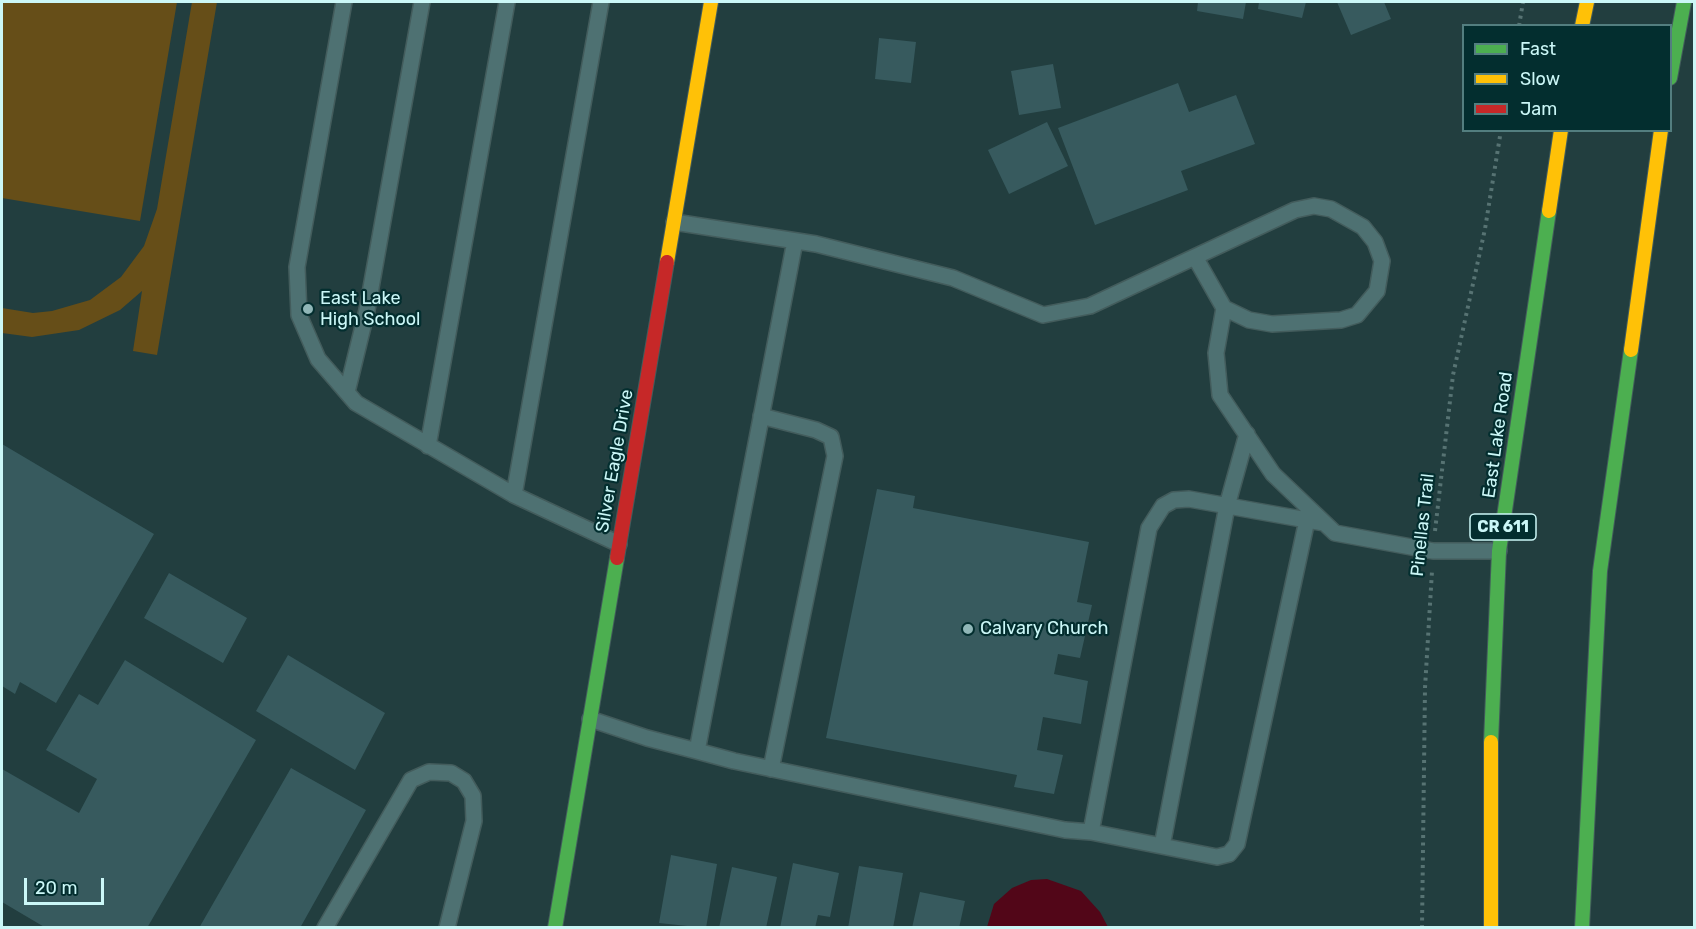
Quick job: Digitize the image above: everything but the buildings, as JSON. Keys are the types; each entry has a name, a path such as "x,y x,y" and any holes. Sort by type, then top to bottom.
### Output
{"main road":[{"name":"Silver Eagle Drive","path":"555,927 711,2"},
{"path":"1582,24 1587,2"},
{"path":"1672,72 1684,2"},
{"name":"East Lake Road","path":"1491,927 1491,700 1499,551 1562,132"},
{"path":"1581,927 1600,571 1661,132"}],"lane":[{"path":"344,2 297,267 299,315 318,359 356,403 514,495 619,544"},
{"path":"346,392 367,310 422,2"},
{"path":"428,446 507,2"},
{"path":"514,495 601,2"},
{"path":"674,222 795,241 953,278 1043,315 1090,306 1295,210 1314,206 1331,209 1363,227 1375,242 1382,261 1382,278 1367,306 1357,315 1341,320 1272,324 1249,320 1224,308 1195,257"},
{"path":"697,751 795,241"},
{"path":"1224,308 1216,353 1220,395 1274,474 1335,533 1433,551 1499,551"},
{"path":"761,416 816,430 831,437 835,456 771,769"},
{"path":"1162,846 1227,506 1246,434"},
{"path":"1091,832 1149,528 1163,506 1174,500 1227,506 1324,523"},
{"path":"590,719 647,738 771,769 1065,830 1091,832 1217,857 1229,854 1237,844 1307,520"},
{"path":"325,927 411,780 429,772 451,773 464,781 473,796 474,821 447,927"}],"path":[{"path":"1519,24 1523,2"},
{"name":"Pinellas Trail","path":"1422,927 1425,688 1433,551 1453,375 1485,229 1501,132"}],"shaded area":[{"path":"2,2 177,2 140,221 2,198"},
{"path":"192,2 217,2 157,355 133,351 142,291 120,310 79,330 32,337 2,333 2,308 33,313 52,311 90,300 121,277 144,246 157,209"},
{"path":"1047,879 1081,891 1100,912 1108,927 987,927 994,904 1012,888 1031,880"}],"traffic: fast":[{"path":"1672,67 1684,2"},
{"path":"1491,742 1499,551 1549,211"},
{"path":"1582,928 1600,571 1631,350"},
{"path":"555,928 617,558"}],"traffic: slow":[{"path":"667,262 711,2"},
{"path":"1582,24 1587,2"},
{"path":"1549,211 1561,132"},
{"path":"1631,350 1661,132"},
{"path":"1491,742 1491,928"}],"traffic: jam":[{"path":"617,558 667,262"}],"place":[{"name":"East Lake High School","path":"308,309"},
{"name":"Calvary Church","path":"968,629"}]}
